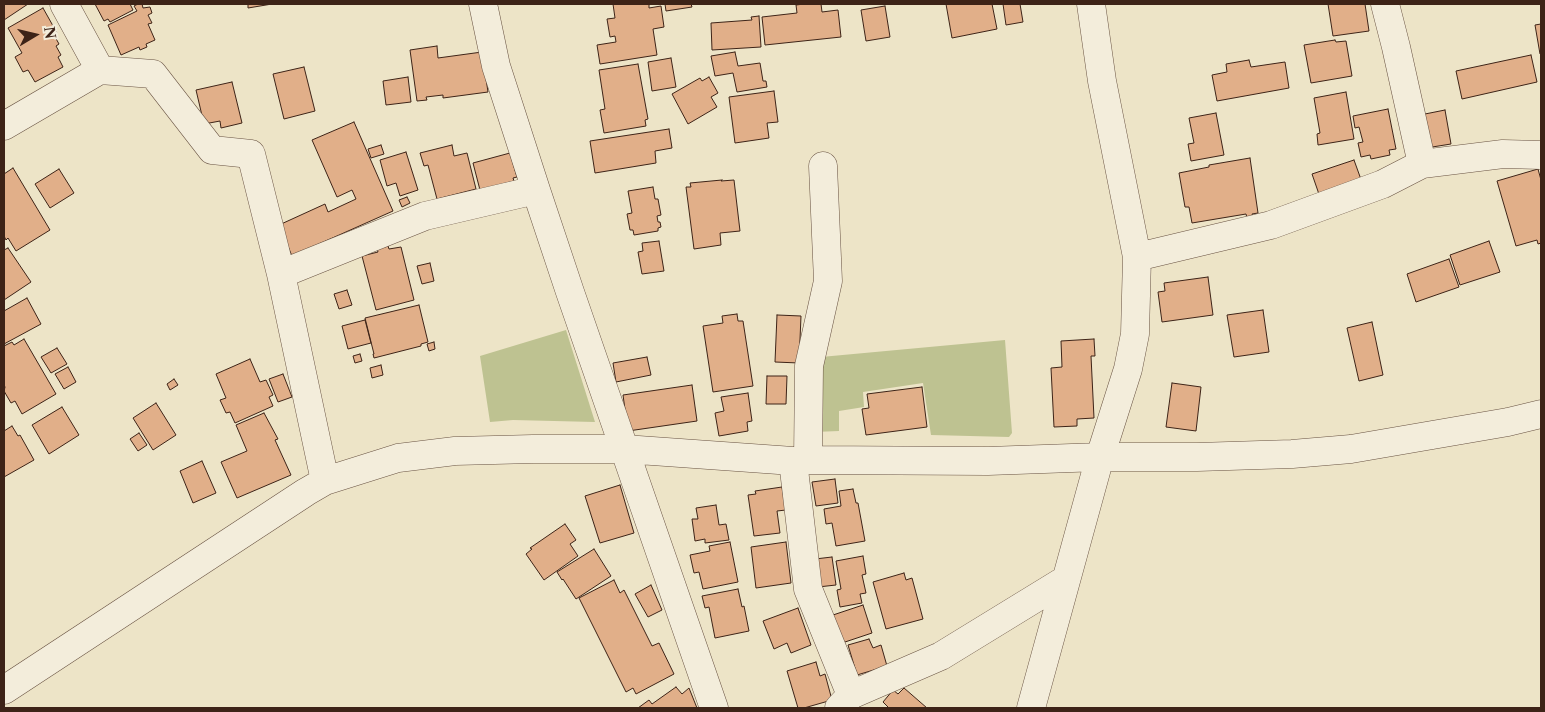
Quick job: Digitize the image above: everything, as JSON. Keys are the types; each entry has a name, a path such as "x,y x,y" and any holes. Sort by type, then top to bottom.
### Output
{"street":[{"path":"64,4 100,70"},
{"path":"483,4 496,66 536,190 714,708"},
{"path":"1031,708 1100,457 1128,369 1135,334 1137,257 1102,81 1092,4"},
{"path":"1385,4 1422,164"},
{"path":"4,126 100,70 153,74 212,150 251,154 281,274 325,481"},
{"path":"1137,257 1271,225 1383,184 1422,164 1503,154 1541,156"},
{"path":"823,166 828,280 809,366 801,460 808,589 845,702 941,656 1065,580"},
{"path":"281,274 425,216 536,190"},
{"path":"4,690 306,492 325,481 398,458 455,451 624,449 801,460 988,461 1100,457 1197,458 1292,454 1351,449 1541,414"}],"green space":[{"path":"566,330 595,422 513,420 490,422 480,356"},
{"path":"1005,340 1012,433 1009,437 931,435 923,383 863,392 864,407 839,411 839,431 814,432 821,357"}],"building":[{"path":"4,4 28,4 4,20"},
{"path":"95,4 130,4 133,10 110,22 108,19 104,21"},
{"path":"142,4 143,8 150,7 152,13 148,15 152,23 148,24 155,40 146,44 147,47 140,50 139,47 121,55 108,25 137,11 134,6"},
{"path":"248,4 272,4 248,8"},
{"path":"613,4 649,4 649,8 661,6 664,27 653,29 657,55 600,64 597,45 616,42 615,36 610,37 607,19 615,18"},
{"path":"665,4 691,4 692,7 666,11"},
{"path":"821,4 822,12 838,10 841,37 765,45 762,17 797,13 796,5"},
{"path":"946,4 992,4 997,29 952,38"},
{"path":"1003,4 1020,4 1023,22 1006,25"},
{"path":"1328,4 1365,4 1369,31 1333,36"},
{"path":"885,6 890,37 866,41 861,10"},
{"path":"43,8 57,33 54,35 59,44 56,46 61,55 58,57 63,67 35,82 28,70 23,72 15,57 22,53 8,28"},
{"path":"759,16 761,47 712,50 711,23 752,20 751,17"},
{"path":"1541,24 1541,53 1540,54 1535,25"},
{"path":"1335,40 1336,42 1346,41 1352,76 1311,83 1304,45"},
{"path":"437,46 438,58 482,52 488,92 443,98 443,95 426,97 427,100 417,101 410,50"},
{"path":"735,52 738,66 760,63 763,81 766,81 767,87 737,92 733,73 715,76 711,56"},
{"path":"1531,55 1537,82 1462,99 1456,71"},
{"path":"671,58 676,87 652,91 648,62"},
{"path":"1249,60 1251,67 1285,62 1289,88 1217,101 1212,75 1227,72 1226,64"},
{"path":"638,64 648,119 645,120 646,126 604,133 600,110 605,109 599,70"},
{"path":"304,67 315,111 284,119 273,74"},
{"path":"408,77 411,102 386,105 383,81"},
{"path":"709,77 718,93 711,97 717,107 688,124 672,94 700,78 702,81"},
{"path":"232,82 242,123 221,128 220,121 204,124 196,90"},
{"path":"774,91 778,122 767,123 769,138 735,143 729,97"},
{"path":"1346,92 1354,139 1318,145 1317,134 1320,133 1314,98"},
{"path":"1388,109 1396,149 1389,150 1390,155 1371,159 1370,155 1361,157 1358,143 1363,142 1359,127 1355,128 1353,116"},
{"path":"1445,110 1451,144 1426,148 1420,115"},
{"path":"1216,113 1224,155 1191,161 1188,144 1194,143 1189,118"},
{"path":"354,122 393,211 292,256 279,225 325,204 328,212 356,199 352,190 337,197 312,140"},
{"path":"669,129 672,148 655,151 656,163 595,173 590,141"},
{"path":"381,145 384,154 371,158 368,149"},
{"path":"452,145 454,156 467,153 476,189 437,199 428,165 424,166 420,153"},
{"path":"406,152 418,190 400,196 396,183 387,186 380,160"},
{"path":"510,153 517,177 513,178 514,181 480,190 473,163"},
{"path":"1250,158 1258,213 1252,214 1253,217 1247,218 1246,214 1192,223 1189,207 1185,207 1179,173 1209,167 1209,165"},
{"path":"1354,160 1363,185 1321,200 1312,174"},
{"path":"13,168 50,230 16,251 8,238 6,240 4,236 4,174"},
{"path":"59,169 74,193 50,208 35,184"},
{"path":"1538,169 1541,180 1541,243 1538,244 1537,240 1516,246 1497,181"},
{"path":"734,180 740,231 720,233 721,245 694,249 686,187 691,187 690,183"},
{"path":"653,187 655,199 658,199 661,215 657,216 661,227 658,228 658,231 634,235 633,230 630,230 627,214 632,213 628,191"},
{"path":"407,197 410,203 402,207 399,200"},
{"path":"659,241 664,271 642,274 638,252 643,251 642,243"},
{"path":"1489,241 1500,272 1460,285 1450,255"},
{"path":"388,246 389,249 401,247 414,300 376,310 362,256 378,252 377,249"},
{"path":"8,248 31,282 4,300 4,250"},
{"path":"1449,259 1459,287 1416,302 1407,274"},
{"path":"430,263 434,281 422,284 417,266"},
{"path":"1208,277 1213,315 1162,322 1158,292 1165,291 1164,283"},
{"path":"347,290 352,305 339,309 334,294"},
{"path":"27,298 41,324 4,344 4,311"},
{"path":"419,305 428,342 421,344 421,346 374,358 365,318"},
{"path":"1263,310 1269,352 1234,357 1227,315"},
{"path":"737,314 738,321 743,321 753,386 713,392 703,326 723,323 722,316"},
{"path":"777,315 801,316 799,363 775,362"},
{"path":"365,320 371,343 348,349 342,326"},
{"path":"1372,322 1383,375 1359,381 1347,328"},
{"path":"24,339 56,394 22,414 15,401 11,403 4,391 4,346 12,342 14,345"},
{"path":"1094,339 1095,356 1091,356 1094,418 1077,419 1077,426 1054,427 1051,368 1062,367 1061,341"},
{"path":"434,342 435,349 429,351 427,344"},
{"path":"57,348 67,364 51,373 41,357"},
{"path":"360,354 362,361 355,363 353,356"},
{"path":"647,357 651,375 616,382 613,363"},
{"path":"250,359 260,382 266,380 273,395 269,397 273,406 235,423 230,412 226,413 220,400 226,398 216,374"},
{"path":"381,365 383,375 372,378 370,368"},
{"path":"68,367 76,382 64,389 55,374"},
{"path":"283,374 292,397 278,402 269,379"},
{"path":"767,376 787,376 786,404 766,404"},
{"path":"174,379 178,385 170,390 167,384"},
{"path":"1172,383 1201,387 1196,431 1166,427"},
{"path":"692,385 697,421 628,431 623,395"},
{"path":"922,387 927,427 866,435 862,409 869,408 867,394"},
{"path":"748,393 752,421 747,422 748,431 719,436 715,413 724,411 721,397"},
{"path":"156,403 176,435 153,450 133,418"},
{"path":"62,407 79,435 49,454 32,425"},
{"path":"264,413 278,439 275,440 291,475 237,498 221,462 247,451 236,425"},
{"path":"12,426 18,436 20,435 34,460 4,477 4,431"},
{"path":"139,433 147,445 138,451 130,439"},
{"path":"202,461 216,493 193,503 180,471"},
{"path":"835,479 838,503 816,506 812,482"},
{"path":"620,485 634,533 600,543 585,496"},
{"path":"782,487 786,510 777,511 780,533 754,536 748,495 756,494 755,491"},
{"path":"853,489 856,503 858,503 865,541 836,546 832,523 826,524 824,509 841,506 839,491"},
{"path":"716,505 719,525 726,524 729,540 705,543 705,539 695,541 692,519 698,519 696,508"},
{"path":"565,524 576,540 570,544 578,556 544,580 526,554 532,549 530,548"},
{"path":"730,542 738,582 703,589 699,572 694,573 690,555 710,551 709,546"},
{"path":"786,542 791,583 756,588 751,547"},
{"path":"594,549 611,576 576,599 557,572"},
{"path":"863,556 866,574 862,575 866,593 860,594 862,603 840,607 837,590 841,589 836,561"},
{"path":"832,557 836,585 818,587 815,559"},
{"path":"904,573 906,580 912,578 923,619 886,629 873,582"},
{"path":"614,580 620,593 624,590 652,646 659,643 674,674 636,694 633,688 626,692 579,598"},
{"path":"651,585 662,610 648,617 635,594"},
{"path":"738,589 749,631 715,638 709,607 705,608 702,596"},
{"path":"863,605 872,633 839,644 830,616"},
{"path":"798,608 811,645 791,653 787,643 774,649 763,621"},
{"path":"869,639 873,648 881,645 887,666 857,675 848,645"},
{"path":"816,662 820,676 825,674 832,700 798,708 787,671"},
{"path":"676,687 682,694 689,688 697,708 638,708 649,700 652,704"},
{"path":"904,688 927,708 889,708 883,702 893,690 898,694"}]}
